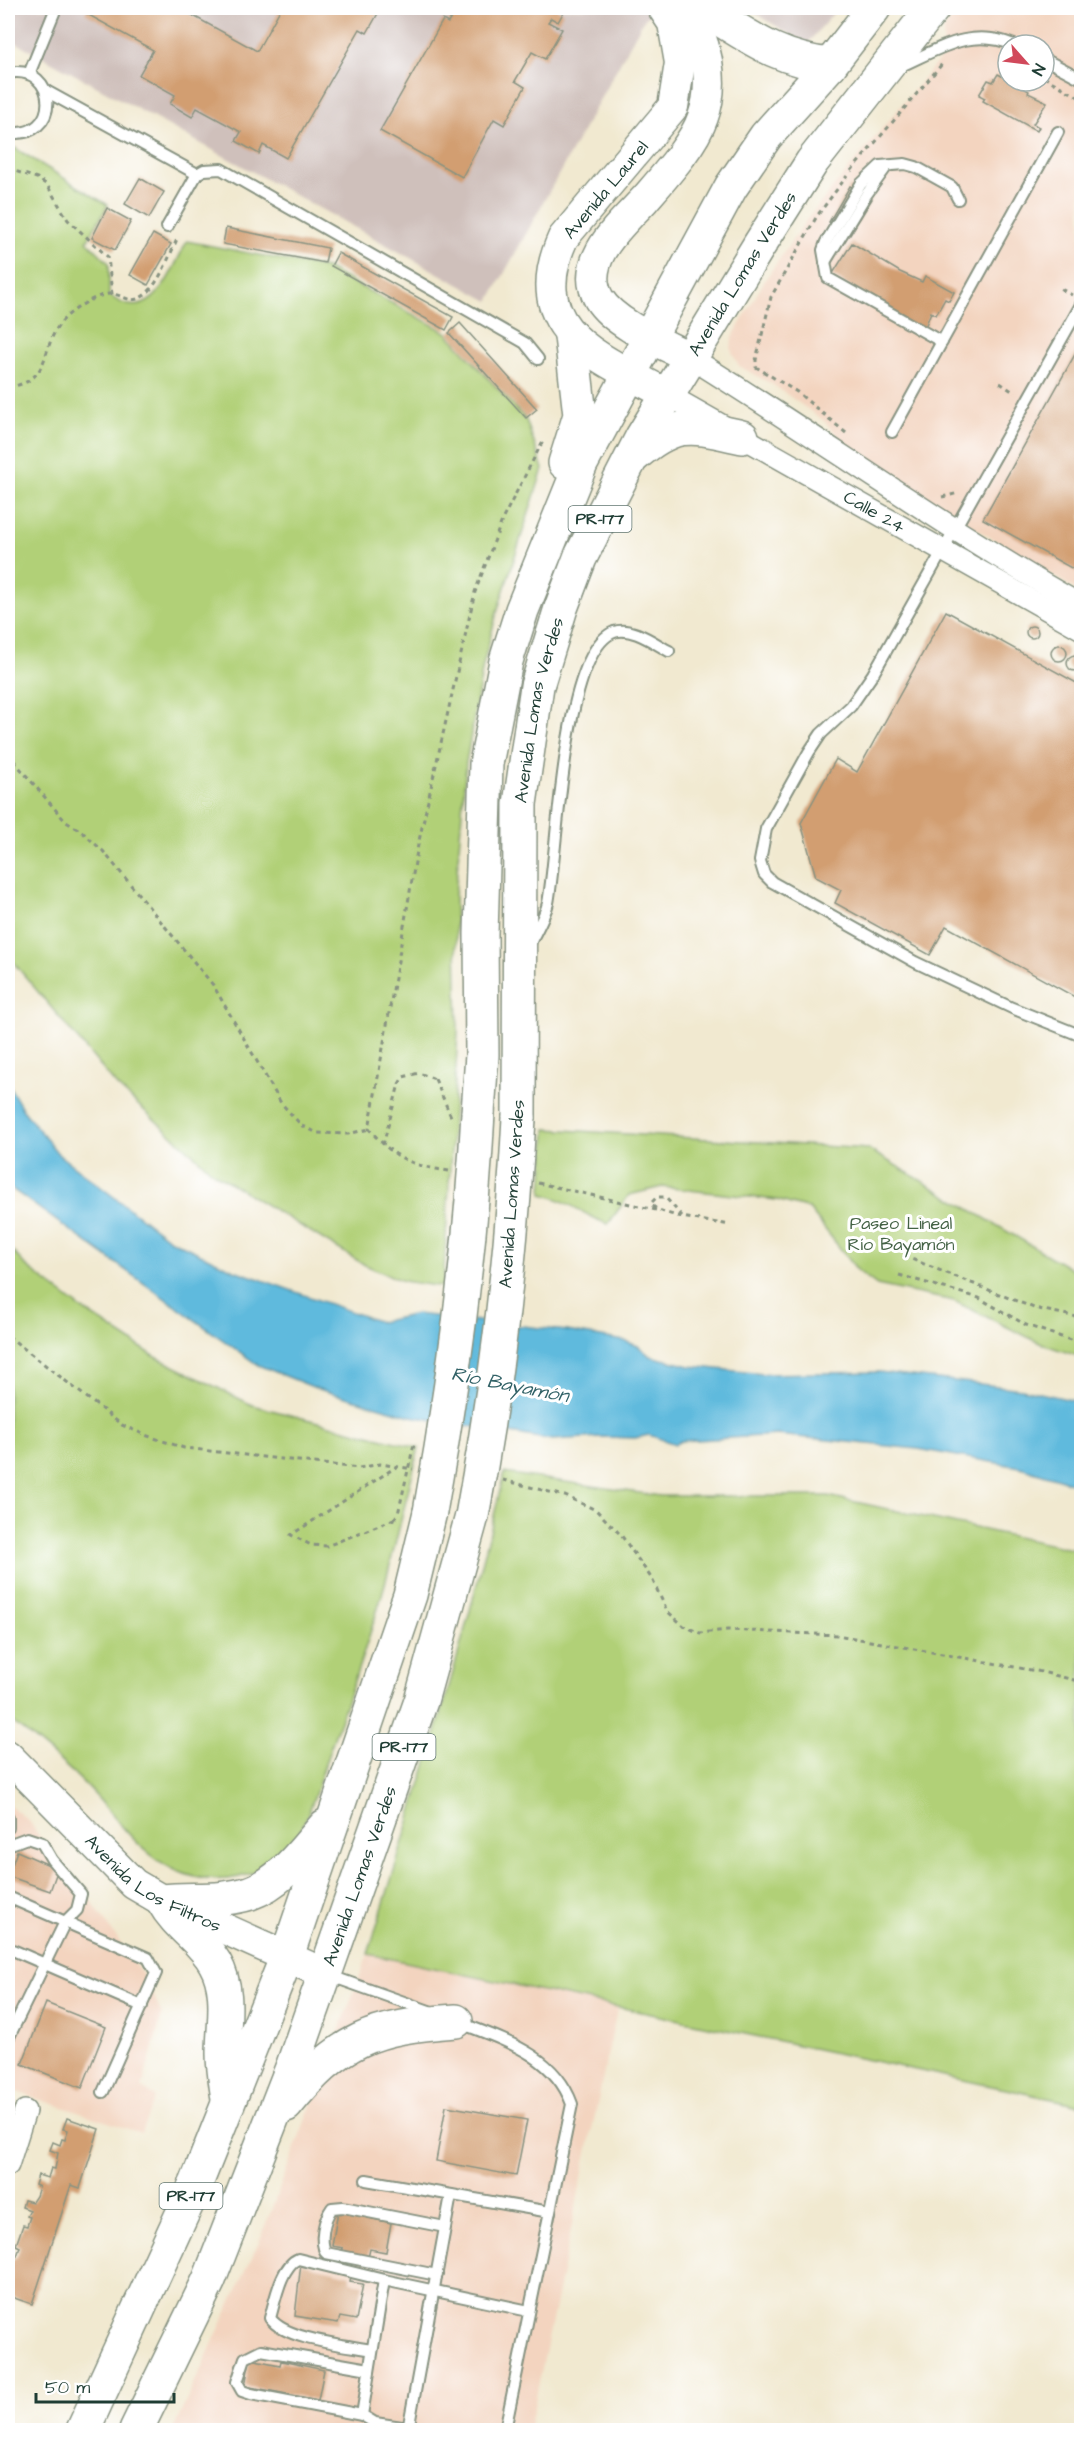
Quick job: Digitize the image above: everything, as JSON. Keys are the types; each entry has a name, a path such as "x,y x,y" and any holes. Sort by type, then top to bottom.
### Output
{"highway":[{"path":"702,8 778,54 802,62 830,64"},
{"name":"Avenida Lomas Verdes","path":"82,2430 196,2184 287,1956 410,1595 430,1512 458,1347 474,1195 466,1119 482,1055 486,764 506,662 522,610 582,464 731,187 766,136 830,64 874,8"},
{"name":"Avenida Lomas Verdes","path":"136,2430 209,2280 270,2126 421,1701 472,1516 494,1390 511,1248 519,1118 517,968 520,804 537,686 547,647 580,558 668,395 812,162 933,8"},
{"path":"553,532 549,508 553,489 567,457 580,415 571,336"},
{"path":"632,458 659,435 686,428 742,437"},
{"path":"228,2103 223,2054 224,1989 217,1965 206,1948 173,1919 162,1901 230,1896 261,1888 275,1880 306,1850 336,1814"},
{"path":"270,2126 308,2078 348,2046 374,2032 407,2025 456,2021"}],"street":[{"name":"Avenida Laurel","path":"663,8 673,23 680,63 678,94 673,107 664,121 563,238 555,257 552,294 555,313 571,336 596,356 668,395"},
{"name":"Avenida Laurel","path":"686,8 695,20 705,49 708,86 704,116 672,165 610,236 599,255 594,278 599,299 612,314 691,358"},
{"name":"Calle 24","path":"691,358 800,426 858,467 1033,579 1082,606"},
{"name":"Calle 24","path":"668,395 1082,629"},
{"name":"Avenida Los Filtros","path":"8,1756 134,1884 162,1901 325,1974"},
{"path":"8,2165 25,2111"}],"lane":[{"path":"29,74 56,8"},
{"path":"875,81 900,66 970,37 996,38"},
{"path":"1056,65 1082,79"},
{"path":"8,74 29,74 39,80 46,91 197,174"},
{"path":"8,132 17,134 29,132 39,125 47,108 46,91"},
{"path":"892,432 1058,132"},
{"path":"942,342 828,278 823,250 861,184 880,166 890,164 916,167 952,187 958,199"},
{"path":"167,227 197,174 204,170 222,169 525,343 538,359"},
{"path":"1082,303 873,674 851,706 821,734 809,752 766,829 760,861 764,874 772,882 915,962 1012,1008 1082,1036"},
{"path":"517,968 548,903 562,774 578,697 590,660 602,641 620,631 634,633 669,651"},
{"path":"8,1818 8,1828"},
{"path":"8,1845 27,1838 42,1843 52,1860 81,1894 77,1910 65,1922 8,2039"},
{"path":"8,1897 148,1958 156,1973 104,2092"},
{"path":"8,1948 142,2006"},
{"path":"325,1974 456,2021 530,2052 547,2064 567,2091 572,2104 505,2430"},
{"path":"366,2180 550,2211"},
{"path":"409,2429 451,2195"},
{"path":"437,2275 327,2253 322,2246 327,2216 332,2208 343,2207 445,2227"},
{"path":"372,2350 295,2334 275,2326 270,2318 292,2262 298,2259 530,2311"},
{"path":"362,2415 384,2280"},
{"path":"369,2369 261,2350 245,2358 237,2382 242,2391 251,2394 362,2415 374,2427 422,2430"}],"path":[{"path":"1056,84 1082,99"},
{"path":"8,169 37,178 46,185 68,220 108,257 112,295"},
{"path":"8,387 21,386 38,374 63,320 87,304 112,295 124,300 134,300 146,295 180,233 167,227"},
{"path":"1060,291 1062,286"},
{"path":"999,385 1001,380"},
{"path":"8,754 66,822 103,851 213,985 281,1103 302,1126 318,1133 338,1134 369,1129"},
{"path":"383,1145 399,1084 403,1077 419,1073 435,1079 466,1119"},
{"path":"448,1182 450,1159"},
{"path":"682,1216 665,1197 657,1197 651,1203 656,1210 682,1216 730,1225"},
{"path":"904,1256 1034,1308 1082,1318"},
{"path":"899,1275 973,1295 1039,1332 1082,1344"},
{"path":"8,1336 122,1425 148,1436 184,1448 228,1454 359,1468 380,1464 398,1467 291,1535 311,1545 327,1546 394,1519 398,1514 416,1434"},
{"path":"509,1481 565,1496 596,1510 621,1535 652,1579 667,1611 684,1626 700,1633 727,1630 837,1635 1042,1672 1082,1682"}],"shaded area":[{"path":"8,8 655,8 643,21 489,301 8,38"},
{"path":"746,8 838,8 807,44"},
{"path":"958,8 1081,8 1081,593 855,454 823,420 775,386 739,366 731,350 732,338 765,280 807,219 944,54 943,31"},
{"path":"8,1804 29,1821 53,1857 84,1891 149,1984 162,2015 142,2087 155,2097 141,2133 8,2089"},
{"path":"368,1954 618,2005 529,2430 173,2430 262,2235"}],"green space":[{"path":"8,144 108,205 87,241 109,263 109,295 124,304 137,305 148,301 158,293 187,241 326,268 446,332 526,420 543,469 497,612 483,665 466,763 455,896 458,1032 443,1287 403,1281 365,1265 214,1173 117,1086 8,956"},
{"name":"Paseo Lineal Río Bayamón","path":"546,1129 868,1149 1081,1275 1081,1357 1042,1344 954,1301 877,1285 858,1271 809,1209 777,1200 662,1187 629,1195 608,1224 600,1221 551,1196 542,1194"},
{"path":"8,1246 27,1267 82,1309 154,1356 252,1405 419,1448 375,1617 308,1813 297,1837 280,1858 252,1873 237,1878 205,1879 190,1876 163,1863 141,1847 76,1775 8,1718"},
{"path":"504,1473 660,1496 828,1496 1081,1551 1081,2105 368,1954 458,1655"}],"water":[{"name":"Río Bayamón","path":"8,1084 23,1110 59,1155 169,1239 234,1270 380,1322 416,1314 567,1331 624,1341 638,1346 650,1356 690,1366 763,1374 879,1372 1022,1389 1081,1402 1081,1486 1020,1467 918,1449 777,1435 681,1441 675,1444 649,1435 635,1438 601,1437 552,1440 411,1416 318,1389 258,1365 8,1186"}],"building":[{"path":"88,8 179,8 257,51 281,8 381,8 367,33 360,29 286,158 263,145 259,154 236,141 241,132 197,108 192,117 170,104 175,95 139,75 153,50 85,13"},
{"path":"457,8 556,8 563,13 558,22 551,18 548,22 562,29 545,59 532,52 515,81 525,87 504,125 494,119 462,177 380,131 443,20 448,23"},
{"path":"996,77 996,93 1028,93 1047,102 1033,124 1039,127 1037,131 983,101 985,98 979,95 988,80 993,82"},
{"path":"140,178 164,192 149,218 125,204"},
{"path":"850,186 872,199 850,235 829,222"},
{"path":"107,208 131,221 115,250 92,238"},
{"path":"226,228 328,248 325,263 223,244"},
{"path":"153,234 171,244 148,285 130,275"},
{"path":"852,243 900,272 922,282 925,276 954,292 949,301 945,299 936,315 931,312 922,335 832,275"},
{"path":"338,253 453,317 446,330 331,266"},
{"path":"460,323 537,409 526,418 449,333"},
{"path":"1082,342 1082,574 983,519"},
{"path":"946,611 1082,686 1082,1001 946,926 930,955 835,903 841,890 816,877 801,823 836,759 857,772"},
{"path":"1034,626 1037,627 1037,637 1030,638 1027,637 1026,630 1027,627"},
{"path":"1056,645 1062,645 1067,653 1065,659 1056,661 1051,656 1051,650"},
{"path":"1075,655 1081,657 1083,663 1081,669 1075,671 1069,669 1067,663 1069,657"},
{"path":"17,1851 58,1869 50,1891 8,1876"},
{"path":"46,2003 106,2027 82,2088 22,2064"},
{"path":"446,2106 527,2120 516,2176 436,2161"},
{"path":"67,2118 99,2129 80,2188 71,2185 32,2304 8,2296 11,2269 8,2268 8,2260 12,2261 17,2256 20,2247 16,2245 23,2225 27,2226 30,2217 27,2216 30,2210 22,2207 24,2200 32,2202 36,2196 39,2187 35,2185 38,2175 48,2178 51,2168 55,2169 58,2153 50,2150 53,2142 60,2145 62,2139 65,2140 68,2130 63,2129"},
{"path":"338,2211 391,2223 386,2252 370,2249 368,2258 343,2254 343,2248 332,2246"},
{"path":"301,2263 351,2275 350,2282 363,2284 356,2320 340,2317 338,2323 295,2316"},
{"path":"250,2359 280,2365 281,2361 324,2370 318,2400 245,2386"}]}
